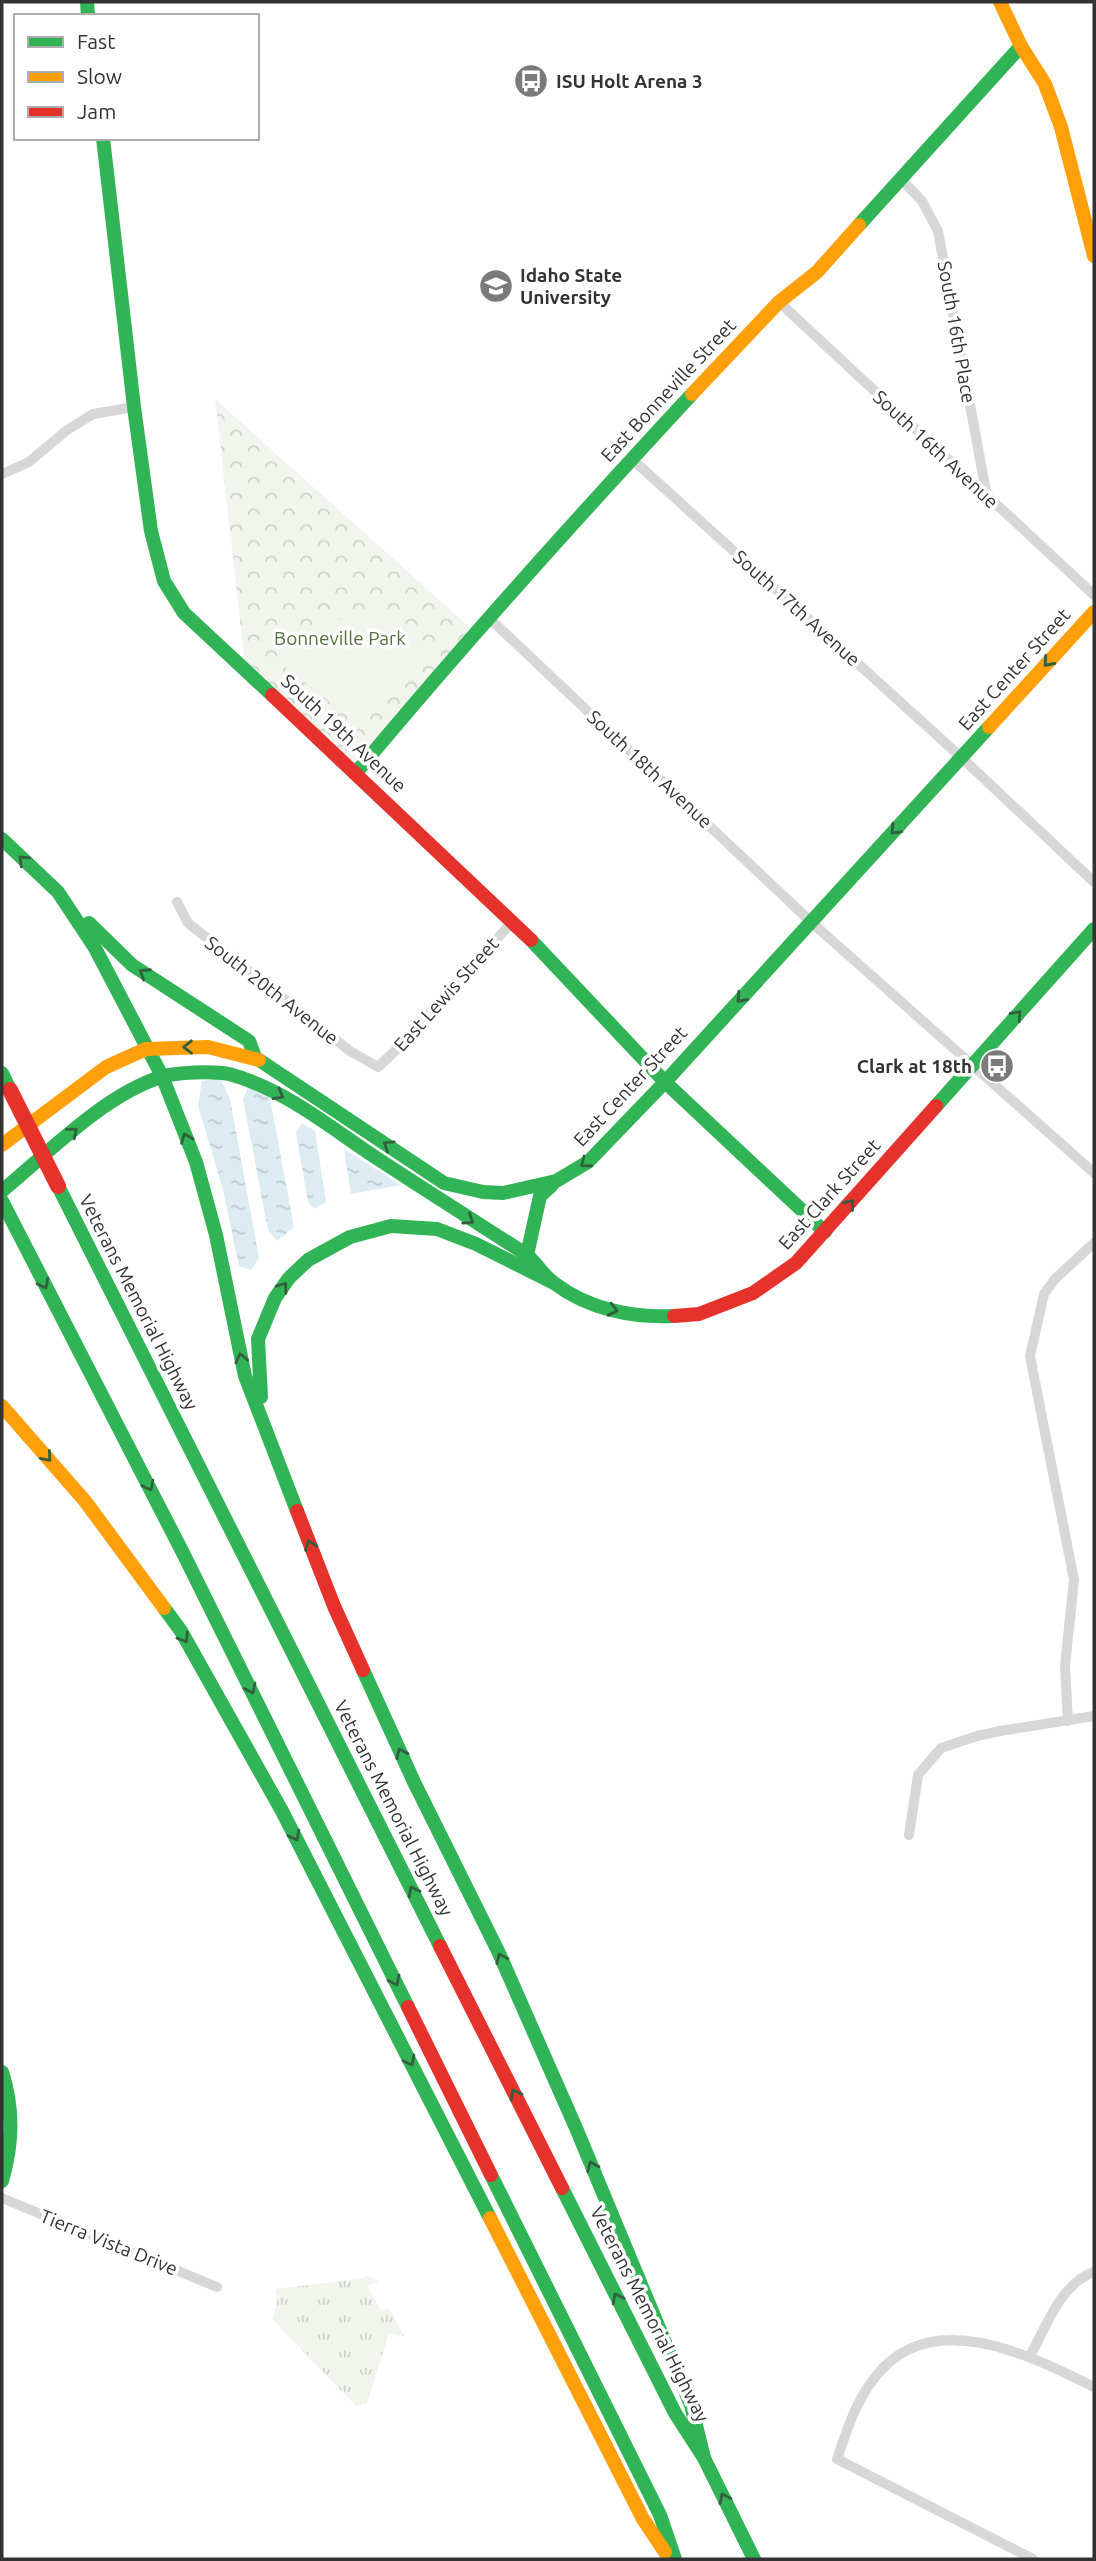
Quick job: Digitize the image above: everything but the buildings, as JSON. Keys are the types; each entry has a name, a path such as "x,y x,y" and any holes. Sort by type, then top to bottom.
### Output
{"main road":[{"path":"1000,2 1021,47 1045,83 1061,127 1094,256"},
{"name":"East Bonneville Street","path":"356,773 452,658 632,459 779,302 817,272 1021,47"},
{"name":"South 19th Avenue","path":"103,140 151,531 164,581 184,613 513,921 665,1082 825,1232"},
{"name":"East Center Street","path":"2,1145 106,1067 146,1049 208,1047 255,1057 444,1183 483,1192 502,1193 556,1181 588,1162 665,1082 1094,612"},
{"path":"2,839 132,965 249,1041 255,1057"},
{"path":"58,892 96,948 162,1076 195,1162 216,1235 246,1376 334,1606 414,1782 498,1951 576,2128 691,2405 704,2458"},
{"name":"East Clark Street","path":"527,1255 552,1282 577,1298 611,1311 651,1317 699,1314 753,1293 796,1263 1094,929"},
{"name":"Veterans Memorial Highway","path":"2,1073 675,2413 704,2458 754,2559"},
{"path":"2,1191 113,1099 162,1076 198,1073 228,1074 280,1094 527,1255 540,1196 556,1181"},
{"path":"2,1201 221,1628 654,2502 673,2559"},
{"path":"264,1422 258,1378 258,1339 275,1298 289,1278 308,1260 328,1247 350,1237 391,1226 437,1229 476,1244 552,1282"},
{"path":"2,1406 86,1501 181,1631 282,1811 643,2519 673,2559"},
{"path":"2,2072 11,2104 12,2129 10,2151 2,2181"}],"street":[{"name":"South 16th Place","path":"900,178 922,201 938,231 987,497"},
{"name":"South 16th Avenue","path":"779,302 1094,595"},
{"path":"2,474 29,462 67,430 93,414 134,407"},
{"name":"South 17th Avenue","path":"632,459 962,758 1094,882"},
{"name":"South 18th Avenue","path":"489,618 810,921 1094,1173"},
{"name":"South 20th Avenue","path":"177,902 188,923 350,1051 378,1067"},
{"name":"East Lewis Street","path":"378,1067 513,921"},
{"path":"1068,1721 1065,1665 1074,1580 1030,1356 1044,1294 1055,1279 1094,1243"},
{"path":"909,1835 918,1775 941,1748 1000,1731 1094,1716"},
{"name":"Tierra Vista Drive","path":"2,2198 217,2287"},
{"path":"1030,2356 1059,2302 1082,2276 1094,2272"},
{"path":"1033,2559 837,2459 850,2419 876,2375 901,2354 928,2343 971,2340 1030,2356 1094,2387"}],"green space":[{"name":"Bonneville Park","path":"215,399 475,632 351,768 247,682"},
{"path":"375,617 404,622 428,646 357,723 276,660 299,631 330,620"},
{"path":"368,2276 379,2282 368,2286 381,2311 389,2308 404,2336 389,2333 367,2403 356,2406 273,2320 277,2302 276,2289"}],"water":[{"path":"220,1078 230,1099 259,1258 251,1270 239,1266 223,1190 198,1105 202,1081"},
{"path":"248,1088 269,1093 294,1227 277,1241 268,1230 243,1099"},
{"path":"302,1123 315,1131 326,1202 315,1209 308,1202 296,1133"},
{"path":"344,1149 401,1185 351,1194"}],"traffic: fast":[{"path":"87,2 88,14"},
{"path":"859,225 1021,46"},
{"path":"103,140 151,531 164,581 184,613 272,695"},
{"path":"356,773 521,581 692,394"},
{"path":"259,1060 444,1183 483,1192 503,1193 556,1181 588,1162 665,1082 989,727"},
{"path":"2,839 58,892 95,948 162,1076 196,1162 216,1235 245,1376 297,1511"},
{"path":"89,923 132,965 249,1041 255,1057"},
{"path":"936,1106 1094,929"},
{"path":"531,940 665,1082 825,1232"},
{"path":"2,1073 10,1090"},
{"path":"2,1191 77,1126 140,1086 176,1074 229,1074 267,1088 304,1108 524,1253 550,1280 567,1292 611,1310 674,1316"},
{"path":"527,1255 540,1196 552,1185"},
{"path":"58,1186 440,1946"},
{"path":"2,1201 183,1553 408,2007"},
{"path":"261,1397 258,1339 275,1298 289,1278 308,1260 350,1237 391,1226 437,1229 476,1244 552,1282"},
{"path":"164,1608 181,1631 282,1811 490,2218"},
{"path":"363,1670 414,1782 498,1951 576,2128 691,2405 704,2458"},
{"path":"2,2072 9,2099 11,2126 2,2181"},
{"path":"491,2175 660,2515 675,2559"},
{"path":"562,2188 675,2413 704,2458 754,2559"}],"traffic: slow":[{"path":"1000,2 1021,46 1045,84 1061,127 1094,256"},
{"path":"692,394 779,302 817,272 859,225"},
{"path":"989,727 1094,612"},
{"path":"2,1145 106,1067 146,1049 208,1047 259,1060"},
{"path":"2,1406 85,1501 164,1608"},
{"path":"490,2218 643,2519 665,2552"}],"traffic: jam":[{"path":"272,695 531,940"},
{"path":"10,1090 58,1186"},
{"path":"674,1316 699,1314 753,1293 796,1263 936,1106"},
{"path":"297,1511 334,1606 363,1670"},
{"path":"440,1946 562,2188"},
{"path":"408,2007 491,2175"}],"place":[{"name":"ISU Holt Arena 3","path":"531,81"},
{"name":"Idaho State University","path":"496,286"},
{"name":"Clark at 18th","path":"997,1066"}]}
